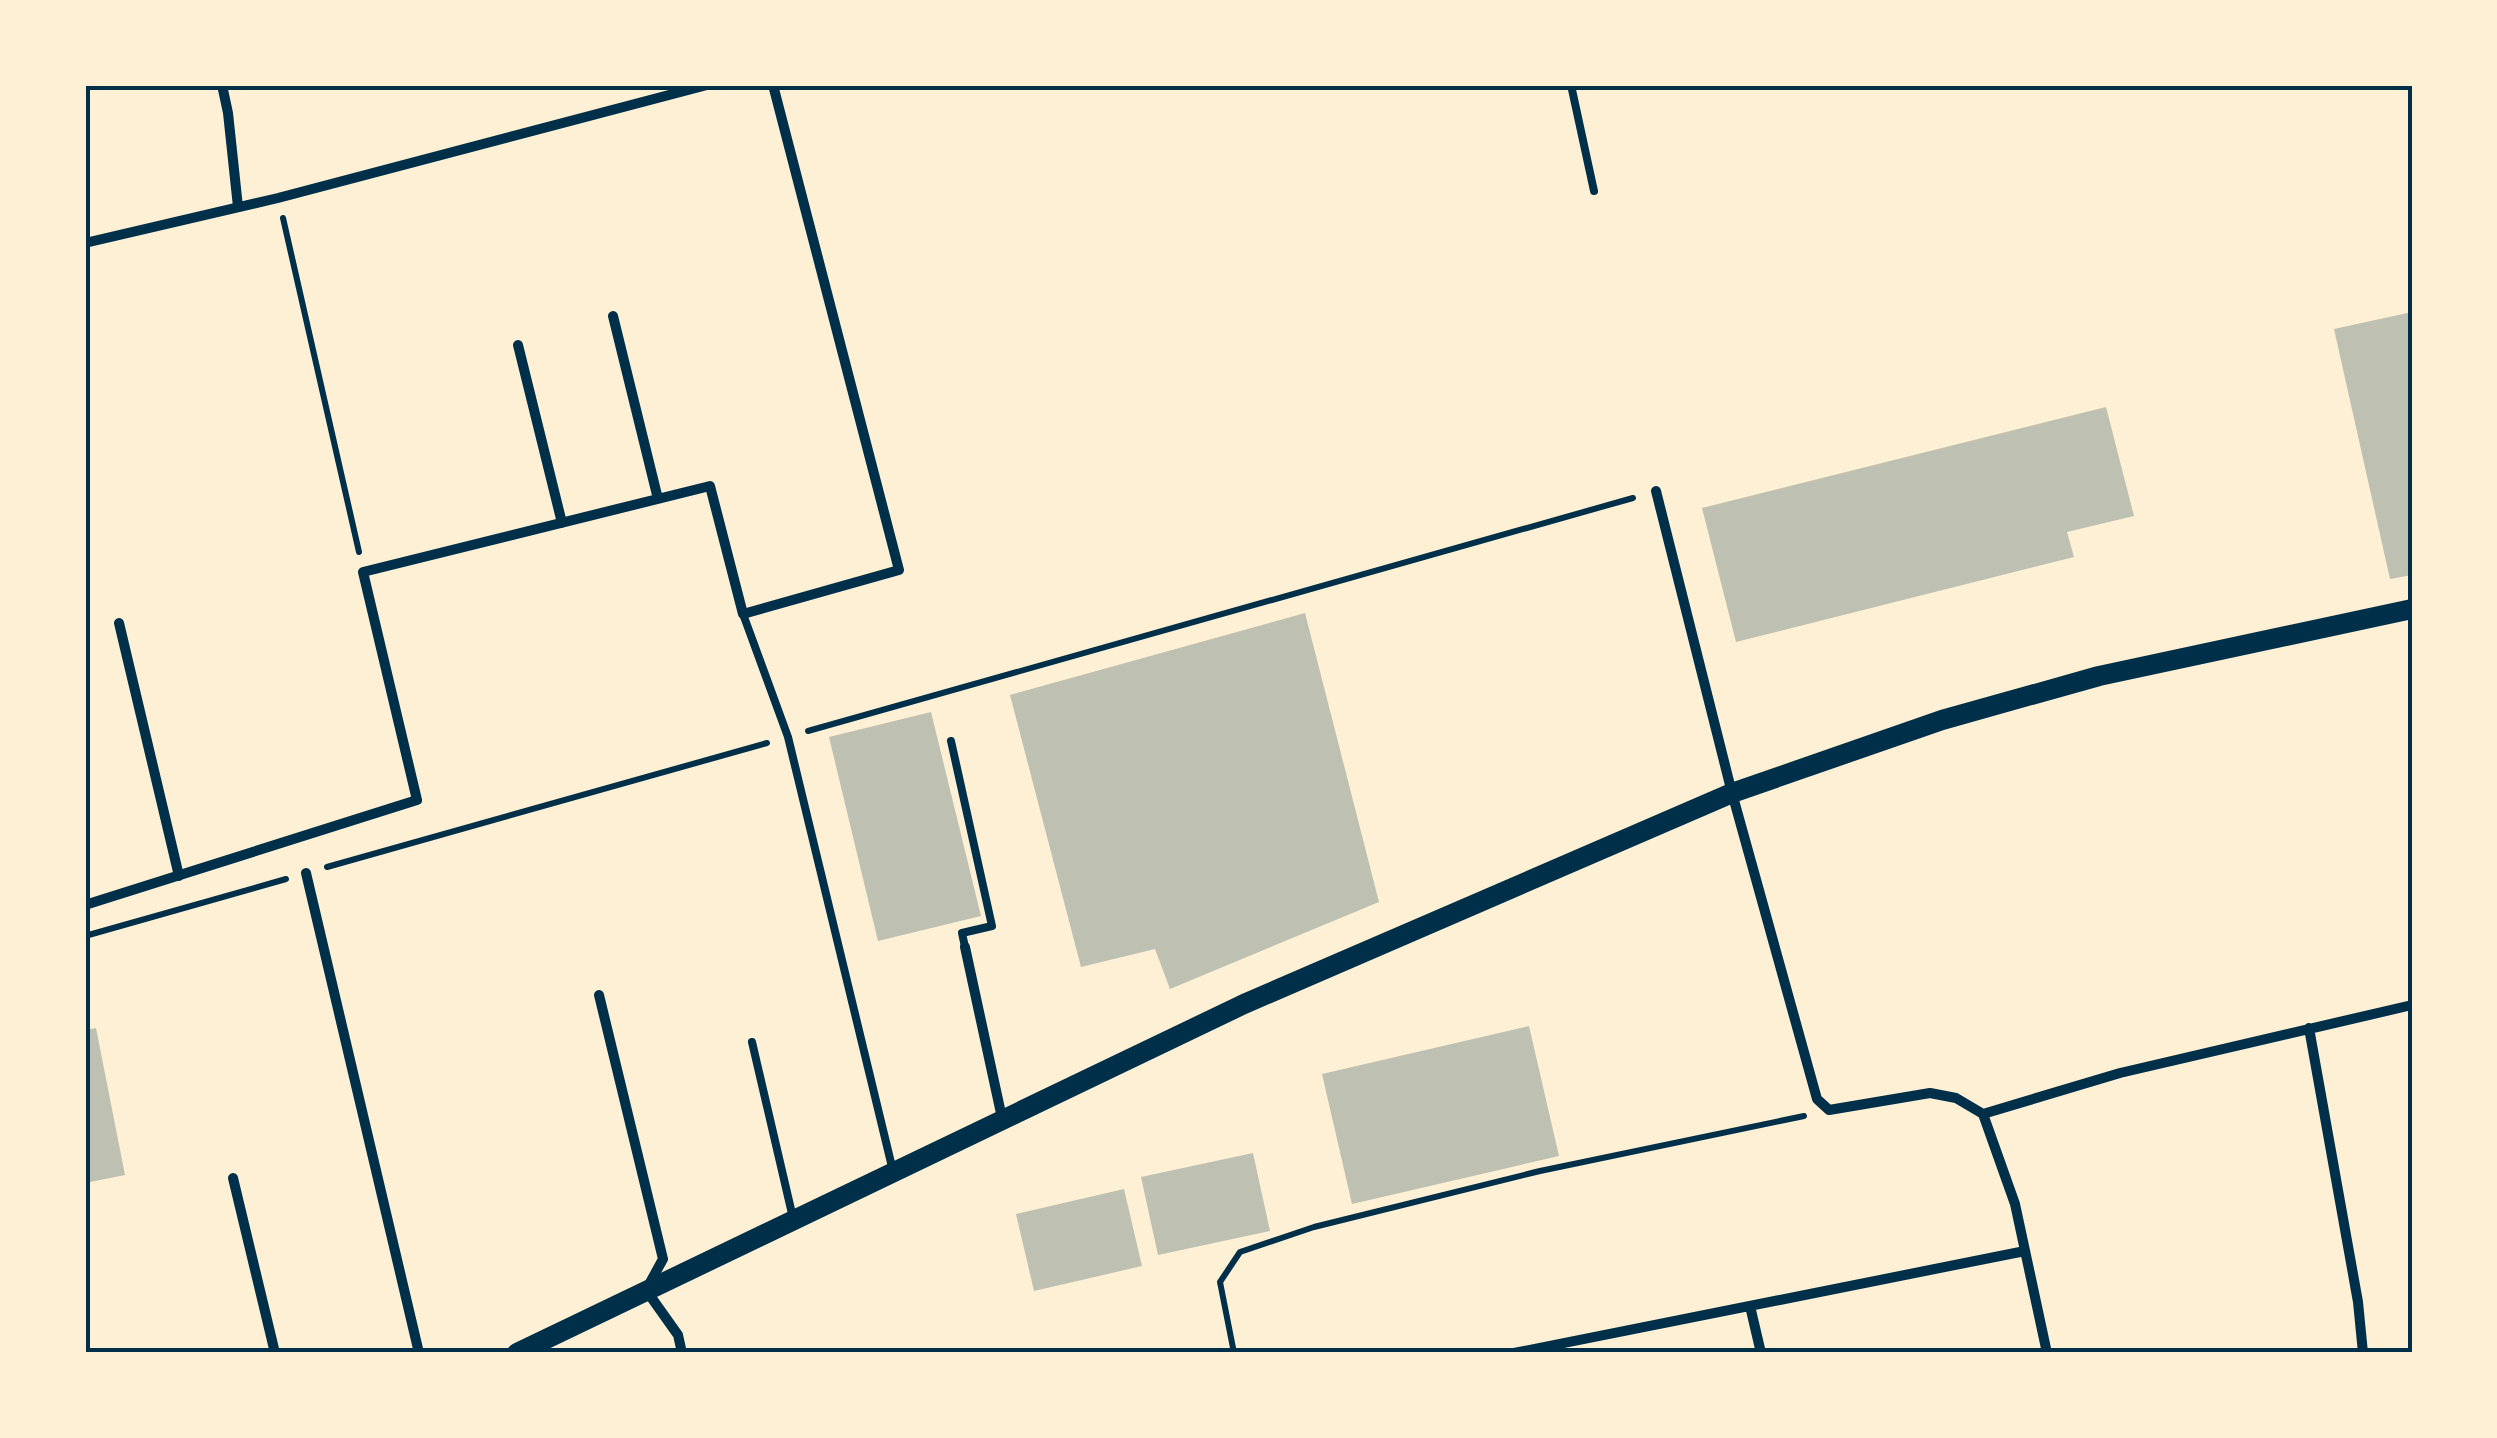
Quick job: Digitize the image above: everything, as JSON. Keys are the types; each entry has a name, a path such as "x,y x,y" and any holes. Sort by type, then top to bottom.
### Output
{"main road":[{"path":"517,1353 1244,1004 1732,793 1942,720 2099,676 2412,609"}],"street":[{"path":"222,85 238,207"},
{"path":"85,243 278,198 707,85"},
{"path":"85,905 417,800 363,572 710,486 743,614 899,570 774,85"},
{"path":"614,316 658,499"},
{"path":"518,345 562,523"},
{"path":"1656,491 1732,793 1817,1099 1829,1110 1930,1093 1956,1098 1983,1114 2015,1204 2048,1353"},
{"path":"118,624 178,876"},
{"path":"306,873 419,1353"},
{"path":"964,947 1002,1118"},
{"path":"599,995 663,1259 646,1290 678,1336 682,1353"},
{"path":"1983,1114 2120,1073 2412,1005"},
{"path":"2309,1028 2358,1302 2363,1353"},
{"path":"232,1178 275,1353"},
{"path":"1514,1353 2026,1251"},
{"path":"1750,1306 1761,1353"}],"lane":[{"path":"1571,85 1594,191"},
{"path":"743,614 788,737 892,1171"},
{"path":"951,741 992,926 962,933 964,947"},
{"path":"752,1042 794,1218"}],"path":[{"path":"278,198 363,572"},
{"path":"85,936 1656,491"},
{"path":"1234,1353 1220,1282 1240,1252 1314,1228 1540,1171 1829,1110"}],"building":[{"path":"2412,312 2412,575 2390,579 2334,329"},
{"path":"2106,407 2134,516 2067,532 2074,557 1736,642 1702,508"},
{"path":"1305,613 1379,902 1170,989 1155,949 1081,967 1010,695"},
{"path":"931,712 981,916 878,941 829,737"},
{"path":"1529,1026 1559,1156 1352,1204 1322,1074"},
{"path":"96,1028 125,1175 85,1183 85,1030"},
{"path":"1253,1153 1270,1231 1158,1255 1141,1177"},
{"path":"1124,1189 1142,1266 1034,1291 1016,1214"}]}
